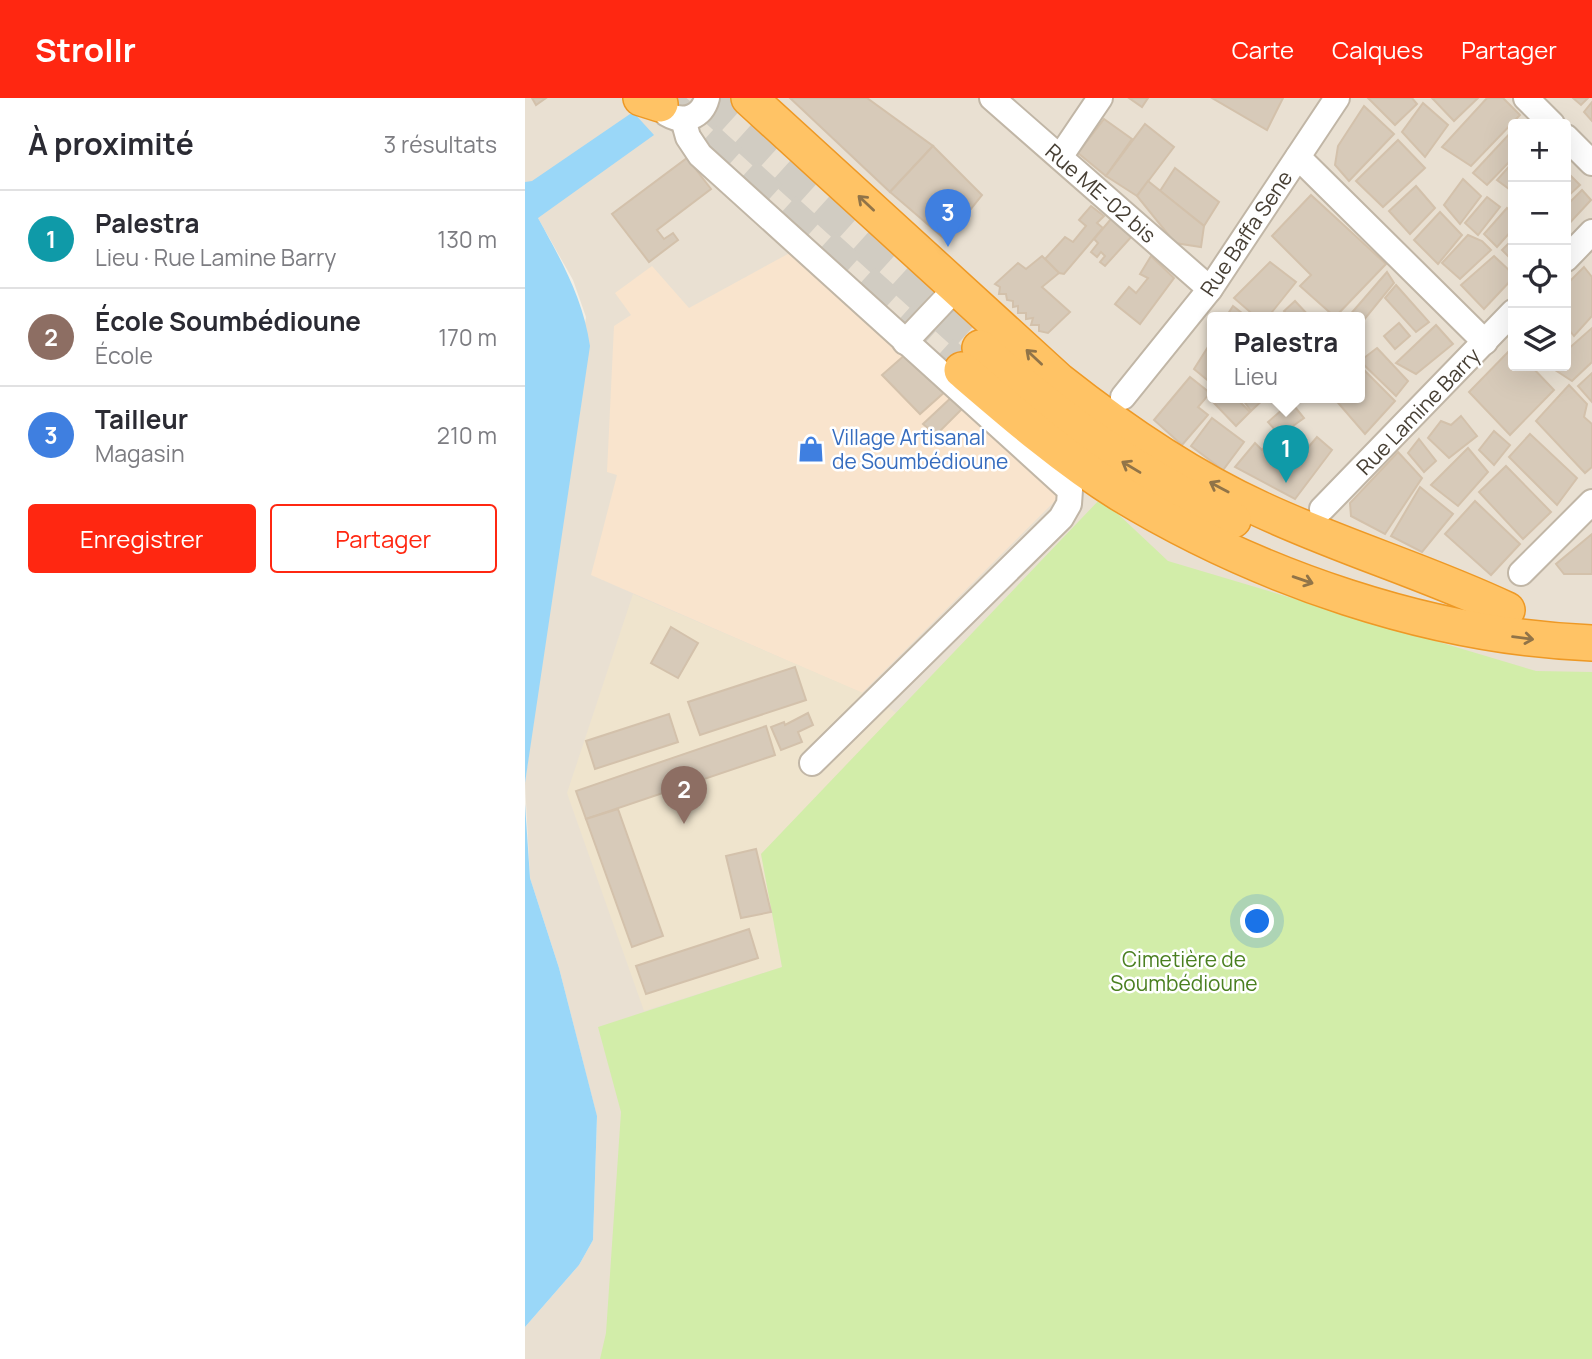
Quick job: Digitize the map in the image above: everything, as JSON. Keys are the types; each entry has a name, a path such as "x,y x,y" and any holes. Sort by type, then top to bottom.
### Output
{"highway":[{"path":"749,98 1059,381 1110,421 1190,472 1259,509 1350,548 1458,587 1507,610"},
{"path":"1592,618 1507,610 1325,560 1167,489 971,359 1104,482 1173,523 1239,555 1346,596 1429,619 1501,635 1592,643"}],"street":[{"path":"660,105 700,112 707,98"},
{"name":"Rue ME-02 bis","path":"992,98 1210,289"},
{"path":"1060,156 1100,98"},
{"name":"Rue Baffa Sene","path":"1123,397 1210,289 1337,98"},
{"path":"1526,98 1547,119"},
{"path":"660,105 688,136 700,155 1070,490 1069,504 1062,517 812,763"},
{"path":"1571,142 1592,163"},
{"path":"1298,156 1485,342"},
{"path":"1571,253 1592,232"},
{"path":"905,342 957,287"},
{"name":"Rue Lamine Barry","path":"1322,509 1508,317"},
{"path":"1521,573 1592,502"}],"shaded area":[{"path":"525,98 1592,98 1592,1359 525,1359 525,1327 579,1265 593,1240 597,1117 559,968 530,878 525,783 586,317 573,280 538,218 525,218"},
{"name":"Village Artisanal de Soumbédioune","path":"797,249 1064,492 862,693 591,575 617,475 607,472 614,326 631,315 615,293 652,266 689,308"},
{"path":"633,594 877,699 896,713 761,854 782,967 644,1011 567,793"}],"green space":[{"name":"Cimetière de Soumbédioune","path":"1101,498 1168,561 1536,671 1592,672 1592,1359 600,1359 606,1333 621,1112 598,1027 782,967 761,854"}],"water":[{"path":"633,112 654,135 538,218 577,295 590,346 525,783 525,182 532,181"},
{"path":"525,804 530,878 559,968 597,1116 593,1240 579,1265 525,1327"}],"building":[{"path":"532,98 546,98 536,105"},
{"path":"790,98 867,98 933,146 890,192"},
{"path":"1129,98 1148,98 1142,107"},
{"path":"1212,98 1283,98 1267,130"},
{"path":"1368,98 1412,98 1417,104 1395,125"},
{"path":"1432,98 1478,98 1454,121"},
{"path":"1487,98 1503,98 1520,115 1516,119 1508,119 1508,127 1471,166 1442,147"},
{"path":"1573,98 1588,98 1581,105"},
{"path":"1592,102 1592,121 1584,112"},
{"path":"1423,103 1448,125 1425,157 1402,132"},
{"path":"1364,106 1394,134 1349,181 1335,165 1338,146"},
{"path":"1104,119 1132,139 1106,176 1078,153"},
{"path":"1145,124 1174,147 1137,196 1106,176"},
{"path":"1508,135 1508,163 1487,185 1473,173"},
{"path":"1398,140 1425,168 1383,207 1356,181"},
{"path":"933,146 982,195 946,240 890,192"},
{"path":"687,158 711,189 657,230 664,239 673,233 678,240 649,262 612,214"},
{"path":"1175,168 1219,202 1204,226 1160,191"},
{"path":"1508,168 1508,188 1497,180"},
{"path":"1571,176 1580,185 1571,193"},
{"path":"1463,179 1481,196 1460,224 1444,205"},
{"path":"1148,181 1204,226 1201,247 1175,243 1137,196"},
{"path":"1416,186 1435,208 1410,234 1389,211"},
{"path":"1582,190 1591,200 1571,222 1571,201"},
{"path":"1311,195 1386,264 1340,312 1329,312 1300,286 1311,275 1272,236"},
{"path":"1487,197 1500,207 1478,235 1465,223"},
{"path":"1091,206 1104,216 1097,223 1103,228 1064,274 1059,273 1045,259 1065,237 1073,242 1086,226 1079,220"},
{"path":"1508,209 1508,235 1497,247 1484,234"},
{"path":"1440,212 1462,235 1438,264 1414,240"},
{"path":"1111,219 1132,236 1105,266 1100,262 1105,256 1101,252 1097,257 1091,252 1098,243 1094,239"},
{"path":"1468,235 1482,241 1491,250 1460,279 1442,263"},
{"path":"1508,244 1508,256 1502,250"},
{"path":"1042,256 1059,273 1042,287 1070,312 1048,333 1039,331 1039,325 1031,325 1033,318 1026,319 1026,313 1018,313 1018,306 1013,307 1013,301 1007,300 1006,294 999,294 1000,287 995,284 1018,263 1026,269"},
{"path":"1151,256 1174,278 1140,324 1115,304 1129,287 1136,293 1148,278 1140,274"},
{"path":"1494,256 1508,269 1508,283 1484,309 1461,285"},
{"path":"1270,262 1296,282 1272,312 1250,312 1234,298"},
{"path":"1584,267 1592,277 1592,316 1574,336 1571,332 1571,280"},
{"path":"1387,272 1394,283 1365,319 1365,312 1352,312"},
{"path":"1396,285 1429,322 1416,332 1385,298"},
{"path":"1295,301 1305,312 1285,312"},
{"path":"1233,306 1241,312 1229,312"},
{"path":"1399,323 1410,336 1395,349 1384,336"},
{"path":"1436,325 1453,344 1416,374 1396,363"},
{"path":"1592,328 1592,362 1572,381 1557,371 1571,371 1571,347"},
{"path":"1207,348 1207,380 1194,369"},
{"path":"1377,348 1408,381 1396,396 1365,366 1365,357"},
{"path":"1508,352 1508,371 1536,371 1554,390 1510,435 1469,392"},
{"path":"907,353 947,390 920,414 882,375"},
{"path":"1365,371 1395,401 1365,434 1338,403 1365,403"},
{"path":"1592,373 1592,402 1578,386"},
{"path":"1190,377 1207,391 1207,396 1198,407 1208,415 1182,445 1154,420"},
{"path":"1569,385 1587,404 1584,417 1592,424 1592,467 1585,473 1536,421"},
{"path":"955,394 965,406 936,435 923,424"},
{"path":"1214,403 1241,403 1250,412 1236,426"},
{"path":"1245,403 1260,403 1251,411"},
{"path":"1290,403 1304,418 1286,431 1290,438 1281,444 1272,437 1278,433 1268,422"},
{"path":"1461,416 1477,436 1449,458 1428,438 1441,421 1451,425"},
{"path":"1212,418 1244,442 1223,470 1191,446"},
{"path":"1494,431 1510,445 1494,465 1479,450"},
{"path":"1530,434 1577,478 1557,505 1509,457"},
{"path":"1317,437 1332,450 1295,499 1235,467 1255,443 1262,450 1269,442 1287,458 1294,450 1301,456"},
{"path":"1419,439 1436,461 1424,472 1408,453"},
{"path":"1468,448 1488,472 1458,506 1431,485"},
{"path":"1398,452 1422,478 1385,534 1351,516 1350,503"},
{"path":"1506,466 1551,512 1523,539 1479,492"},
{"path":"1420,487 1453,514 1422,552 1391,536"},
{"path":"1475,501 1520,544 1491,575 1445,534"},
{"path":"1592,534 1592,574 1564,574 1556,564"},
{"path":"671,627 698,643 678,678 651,663"},
{"path":"795,667 806,700 700,735 688,702"},
{"path":"808,713 813,725 798,732 802,742 781,750 771,727 784,722 785,725"},
{"path":"669,714 678,742 595,769 586,741"},
{"path":"766,726 775,755 586,819 576,791"},
{"path":"618,809 663,936 632,947 586,819"},
{"path":"756,849 771,912 741,918 726,856"},
{"path":"749,929 758,958 646,994 636,966"}],"tunnel":[{"path":"704,98 980,348"},
{"path":"666,103 962,370"}],"place":[{"name":"Tailleur","path":"948,247"},
{"name":"Village Artisanal de Soumbédioune","path":"811,449"},
{"name":"Palestra","path":"1286,483"},
{"name":"École Soumbédioune","path":"684,824"}]}
